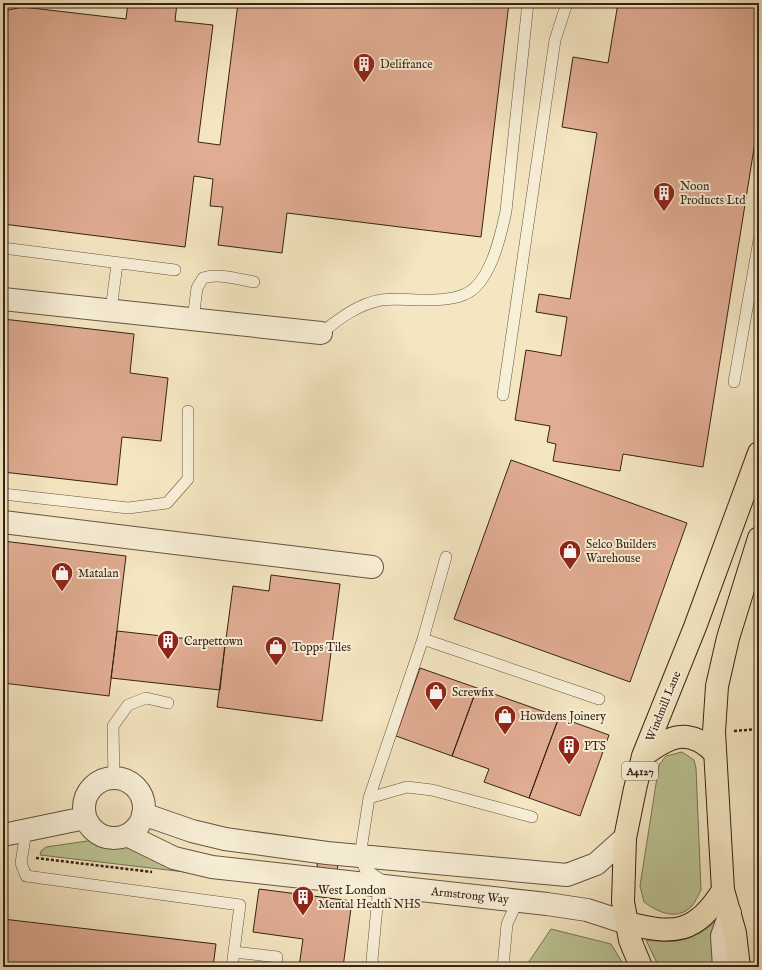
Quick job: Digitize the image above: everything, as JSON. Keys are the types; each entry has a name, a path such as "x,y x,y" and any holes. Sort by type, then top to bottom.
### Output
{"main road":[{"name":"Windmill Lane","path":"642,967 630,940 623,902 625,838 643,756 696,627 759,453"},
{"path":"739,967 735,933 723,890 714,752 717,686 728,638 759,538"},
{"path":"643,756 661,742 680,737 694,737 704,742 714,752"},
{"path":"627,923 657,930 678,930 692,923 713,906 723,890"}],"street":[{"path":"3,299 321,333"},
{"path":"3,522 372,567"},
{"path":"114,779 126,782 137,790 143,805 143,814 134,830 127,835 117,838 98,834 90,827 85,818 84,809 89,791 96,784 104,780 114,779"},
{"path":"143,814 192,831 225,839 360,856 566,875 596,864 625,838"},
{"path":"3,835 85,818"},
{"name":"Armstrong Way","path":"127,835 174,858 212,867 518,900 587,910 627,923"},
{"path":"724,967 722,936 730,913"}],"lane":[{"path":"321,333 358,307 382,300 421,300 451,298 465,295 477,285 488,271 500,241 506,211 528,3"},
{"path":"503,395 555,40 566,3"},
{"path":"734,382 759,240"},
{"path":"3,248 116,264 174,270"},
{"path":"111,310 116,264"},
{"path":"193,319 197,288 203,278 218,276 254,282"},
{"path":"3,494 128,508 166,503 188,479 188,411"},
{"path":"374,967 372,960 385,886 365,868 360,856 370,798 423,639 446,557"},
{"path":"423,639 599,699"},
{"path":"114,779 113,726 128,705 146,698 168,703"},
{"path":"370,798 407,788 432,790 532,817"},
{"path":"26,831 21,863 26,876 240,906 232,967"},
{"path":"503,967 507,924 518,900"},
{"path":"234,952 278,957 276,967"}],"path":[{"path":"23,857 156,872"}],"green space":[{"path":"682,752 694,760 696,768 701,890 691,907 679,914 667,914 644,902 640,886 659,765 666,756"},
{"path":"108,838 118,840 149,858 185,872 40,855 41,851 46,847"},
{"path":"716,921 717,967 659,967 646,940 667,942 684,940 699,933"},
{"path":"551,929 611,944 625,967 528,967 528,963"}],"building":[{"name":"Delifrance","path":"128,3 177,3 175,21 213,25 198,142 220,145 238,3 509,3 481,237 287,213 282,253 218,245 223,207 210,206 213,179 194,176 185,247 3,224 3,11 23,7 126,19"},
{"name":"Noon Products Ltd","path":"618,3 759,3 759,117 703,467 623,454 620,471 553,461 556,444 547,442 550,426 515,420 526,350 561,356 567,317 536,312 539,294 570,299 597,133 562,127 573,57 608,63"},
{"path":"3,319 134,334 130,373 168,378 161,441 122,437 117,485 3,472"},
{"name":"Selco Builders Warehouse","path":"511,460 687,523 630,682 454,619"},
{"name":"Matalan","path":"3,541 126,556 109,696 3,683"},
{"name":"Topps Tiles","path":"271,575 340,584 322,721 217,707 233,586 269,591"},
{"name":"Carpettown","path":"117,631 225,643 220,690 111,678"},
{"name":"Screwfix","path":"420,668 477,688 452,756 396,736"},
{"name":"Howdens Joinery","path":"477,688 559,717 529,798 484,782 489,769 452,756"},
{"name":"PTS","path":"559,717 609,735 580,816 529,798"},
{"path":"318,855 339,858 337,870 317,867"},
{"name":"West London Mental Health NHS","path":"259,889 352,901 343,967 299,967 303,939 253,932"},
{"path":"3,919 216,944 213,967 3,967"}],"place":[{"name":"Delifrance","path":"364,84"},
{"name":"Noon Products Ltd","path":"664,212"},
{"name":"Selco Builders Warehouse","path":"570,570"},
{"name":"Matalan","path":"62,592"},
{"name":"Carpettown","path":"168,660"},
{"name":"Topps Tiles","path":"276,666"},
{"name":"Screwfix","path":"436,712"},
{"name":"Howdens Joinery","path":"505,736"},
{"name":"PTS","path":"569,766"},
{"name":"West London Mental Health NHS","path":"303,916"}]}
